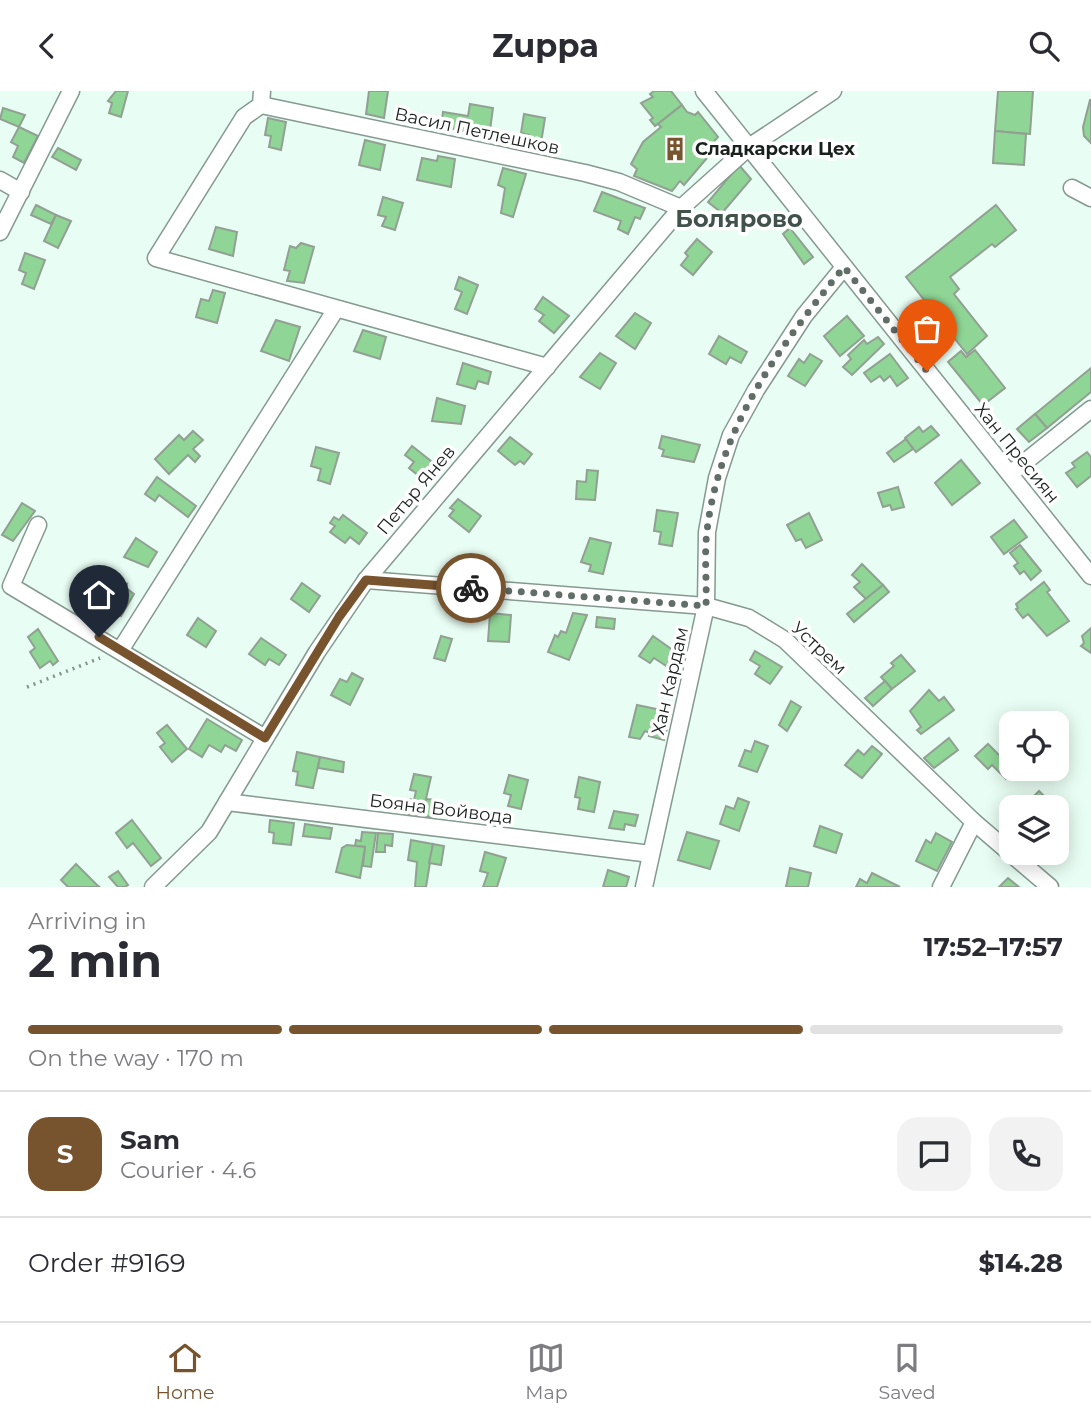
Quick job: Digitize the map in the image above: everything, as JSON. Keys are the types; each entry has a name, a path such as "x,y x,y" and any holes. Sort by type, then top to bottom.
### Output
{"street":[{"path":"0,232 71,91"},
{"name":"Хан Пресиян","path":"704,91 1091,576"},
{"name":"Петър Янев","path":"163,884 209,832 339,617 366,580 681,208 749,147 833,91"},
{"path":"261,98 244,117 156,258 547,367"},
{"name":"Васил Петлешков","path":"261,98 585,173 619,182 681,208"},
{"path":"0,180 21,192"},
{"path":"1072,188 1091,198"},
{"name":"Хан Кардам","path":"644,887 706,606 707,532 717,478 731,435 780,350 844,267"},
{"path":"121,649 336,309"},
{"path":"1010,474 1091,409"},
{"path":"38,525 11,586 121,649 265,738"},
{"name":"Устрем","path":"366,580 706,606 749,618 785,640 974,822 1050,887"},
{"name":"Бояна Войвода","path":"227,802 651,854"},
{"path":"942,887 974,822"}],"path":[{"path":"27,687 121,649"}],"building":[{"path":"116,91 128,91 121,117 109,113 112,103 108,101"},
{"path":"369,91 388,91 384,118 366,114"},
{"path":"654,91 671,91 682,105 655,126 650,120 653,118 641,103 653,97 650,94"},
{"path":"998,91 1033,91 1030,134 995,131"},
{"path":"1090,100 1091,143 1084,136 1083,127"},
{"path":"470,104 493,108 490,130 478,128 477,134 441,126 443,112 468,116"},
{"name":"Сладкарски Цех","path":"682,105 687,112 695,115 698,112 718,137 709,147 713,151 684,185 680,181 672,191 634,176 637,169 631,164 643,142 661,127 658,124"},
{"path":"3,108 25,115 19,127 0,119"},
{"path":"524,114 545,118 540,149 527,146 529,135 521,133"},
{"path":"268,118 286,122 281,150 269,147 271,136 265,135"},
{"path":"19,127 38,136 24,163 13,157 18,146 11,142"},
{"path":"995,131 1026,134 1024,165 993,163"},
{"path":"365,140 385,145 380,170 359,165"},
{"path":"58,148 81,160 76,170 52,157"},
{"path":"438,156 455,159 451,187 417,180 422,158 437,161"},
{"path":"739,165 751,179 722,213 708,202"},
{"path":"503,168 526,174 513,217 501,213 505,188 498,185"},
{"path":"602,192 645,208 640,219 635,217 628,234 618,229 621,221 594,211"},
{"path":"383,197 403,203 395,230 382,226 386,217 378,215"},
{"path":"36,205 56,215 51,224 31,215"},
{"path":"996,205 1016,230 995,247 992,244 950,277 959,289 954,294 987,336 967,354 906,277"},
{"path":"56,215 71,221 58,248 44,241"},
{"path":"216,227 237,232 233,256 209,249"},
{"path":"790,228 813,257 804,264 783,234"},
{"path":"697,239 712,252 693,275 681,265 688,256 685,253"},
{"path":"301,243 314,247 304,283 287,281 290,271 284,270 290,246 296,248"},
{"path":"25,253 45,260 34,289 22,284 26,273 19,270"},
{"path":"459,277 478,285 467,314 455,309 462,292 455,289"},
{"path":"213,290 225,293 217,323 196,317 201,299 209,301"},
{"path":"543,297 569,316 554,333 539,321 544,315 535,309"},
{"path":"635,313 651,323 635,349 616,336"},
{"path":"847,316 864,336 840,356 824,336"},
{"path":"276,320 300,327 289,361 261,351"},
{"path":"363,330 386,337 380,359 354,351"},
{"path":"719,336 747,352 741,363 730,357 726,364 709,354"},
{"path":"878,337 884,344 852,375 843,367 851,359 848,355 864,340 867,344"},
{"path":"975,350 1005,388 983,405 948,362 961,351 966,357"},
{"path":"600,353 616,363 600,389 580,377"},
{"path":"810,354 822,361 805,386 788,376 799,359 804,363"},
{"path":"890,354 908,378 897,386 890,376 884,381 880,376 871,382 864,373"},
{"path":"463,363 491,372 488,384 478,381 475,389 457,384"},
{"path":"1091,368 1091,392 1047,428 1035,414"},
{"path":"437,398 465,406 461,424 432,421"},
{"path":"1035,414 1047,428 1029,442 1017,429"},
{"path":"931,426 939,435 916,452 905,438 919,427 923,432"},
{"path":"193,431 203,440 193,449 200,456 195,462 188,455 169,474 155,459 179,435 184,440"},
{"path":"662,436 700,445 694,462 662,456 664,450 659,448"},
{"path":"510,437 532,454 524,464 520,461 515,465 498,451"},
{"path":"906,439 913,449 894,462 887,453"},
{"path":"412,446 436,465 424,480 409,468 414,462 405,455"},
{"path":"316,447 339,453 330,484 318,480 321,469 311,466"},
{"path":"1087,452 1091,457 1091,476 1077,487 1066,473 1075,467 1072,463"},
{"path":"961,460 980,483 952,505 935,483"},
{"path":"587,470 598,471 595,500 576,499 577,481 586,482"},
{"path":"157,477 196,506 188,517 159,495 155,501 145,494"},
{"path":"898,487 904,507 892,510 890,505 883,507 878,493"},
{"path":"458,499 481,516 469,532 449,516 454,510 450,508"},
{"path":"22,503 35,511 13,541 2,535"},
{"path":"657,510 678,513 672,546 659,544 661,532 654,531"},
{"path":"809,513 822,540 806,548 801,539 796,541 787,525"},
{"path":"343,515 367,533 359,544 350,537 345,543 330,532 335,526 330,523 334,517 339,520"},
{"path":"1014,520 1027,537 1004,554 991,537"},
{"path":"136,538 157,552 148,567 124,557"},
{"path":"590,538 611,543 603,574 589,571 591,565 581,562"},
{"path":"1020,545 1041,571 1031,580 1024,571 1020,574 1014,566 1018,563 1010,553"},
{"path":"862,564 883,585 867,600 854,587 860,582 852,575"},
{"path":"109,578 122,586 127,584 126,588 134,594 121,616 96,600"},
{"path":"1044,582 1050,590 1047,592 1069,621 1047,636 1028,614 1023,618 1016,609 1016,604"},
{"path":"302,583 320,596 309,612 291,599"},
{"path":"883,585 889,592 854,622 847,614"},
{"path":"490,613 511,615 509,642 488,641"},
{"path":"573,613 587,615 569,660 548,652 555,635 558,637 561,631 566,633"},
{"path":"597,617 615,619 614,629 596,627"},
{"path":"198,618 216,631 206,647 187,635"},
{"path":"1091,628 1091,653 1081,646 1084,643 1082,636"},
{"path":"38,629 58,661 53,665 50,661 40,668 30,652 35,648 28,637"},
{"path":"441,636 452,639 445,661 434,658"},
{"path":"653,636 677,653 668,667 654,658 650,663 639,656"},
{"path":"261,638 286,655 279,665 269,659 265,665 249,654"},
{"path":"755,651 782,667 770,684 755,674 760,666 750,660"},
{"path":"901,655 915,671 892,689 881,677 894,666 891,663"},
{"path":"352,673 363,679 350,705 331,695 340,679 347,682"},
{"path":"885,681 892,689 873,706 865,698"},
{"path":"929,690 939,701 944,697 954,710 921,734 917,730 921,727 910,711"},
{"path":"791,701 801,707 787,731 779,725"},
{"path":"637,705 671,712 664,740 649,736 650,733 645,731 640,739 629,737"},
{"path":"207,719 242,740 236,751 225,745 221,752 209,745 202,757 189,749"},
{"path":"167,725 187,749 172,762 160,747 165,743 157,733"},
{"path":"949,738 958,750 934,768 924,758"},
{"path":"755,741 768,746 757,772 739,766 745,750 751,752"},
{"path":"988,744 999,755 999,772 992,765 988,769 975,756"},
{"path":"872,746 882,754 862,778 845,765 858,750 864,755"},
{"path":"297,752 320,757 313,788 296,785 298,772 293,771"},
{"path":"320,757 344,762 343,772 318,768"},
{"path":"414,774 431,777 422,816 405,814 408,799 414,800 416,791 410,790"},
{"path":"509,775 528,780 521,809 508,806 511,795 504,793"},
{"path":"579,777 600,782 594,812 578,809 580,798 575,797"},
{"path":"738,798 749,802 739,831 720,824 726,806 734,809"},
{"path":"426,799 436,800 432,817 422,816"},
{"path":"614,811 638,815 635,826 625,824 624,830 609,828"},
{"path":"132,820 161,858 151,866 133,843 127,848 116,833"},
{"path":"270,820 294,823 291,845 273,843 274,833 269,832"},
{"path":"305,824 332,828 330,839 303,836"},
{"path":"820,826 842,834 836,853 814,846"},
{"path":"362,832 376,833 371,867 363,866 365,847 355,846 356,840 361,841"},
{"path":"687,832 719,841 710,869 678,860"},
{"path":"378,833 393,834 392,846 385,845 385,852 376,852"},
{"path":"936,833 952,842 937,871 916,861 926,840 931,843"},
{"path":"411,840 433,844 426,887 415,887 417,862 408,860"},
{"path":"433,844 444,846 441,865 429,863"},
{"path":"347,845 365,847 360,878 336,872 342,848"},
{"path":"485,852 506,858 497,887 483,887 488,873 480,871"},
{"path":"76,864 100,887 68,887 61,880"},
{"path":"790,868 811,873 808,887 786,887"},
{"path":"608,870 629,877 626,887 603,887"},
{"path":"118,871 128,885 125,887 118,887 109,877"},
{"path":"872,873 900,887 856,887 860,879 867,883"},
{"path":"1008,878 1019,887 999,887"}],"way so far":[{"path":"471,588 706,606 707,532 717,478 731,435 780,350 844,267 927,371"}],"place":[{"name":"Сладкарски Цех","path":"675,149"}],"district":[{"name":"Болярово","path":"739,219"}],"route":[{"path":"99,637 265,738 339,617 366,580 471,588"}]}
